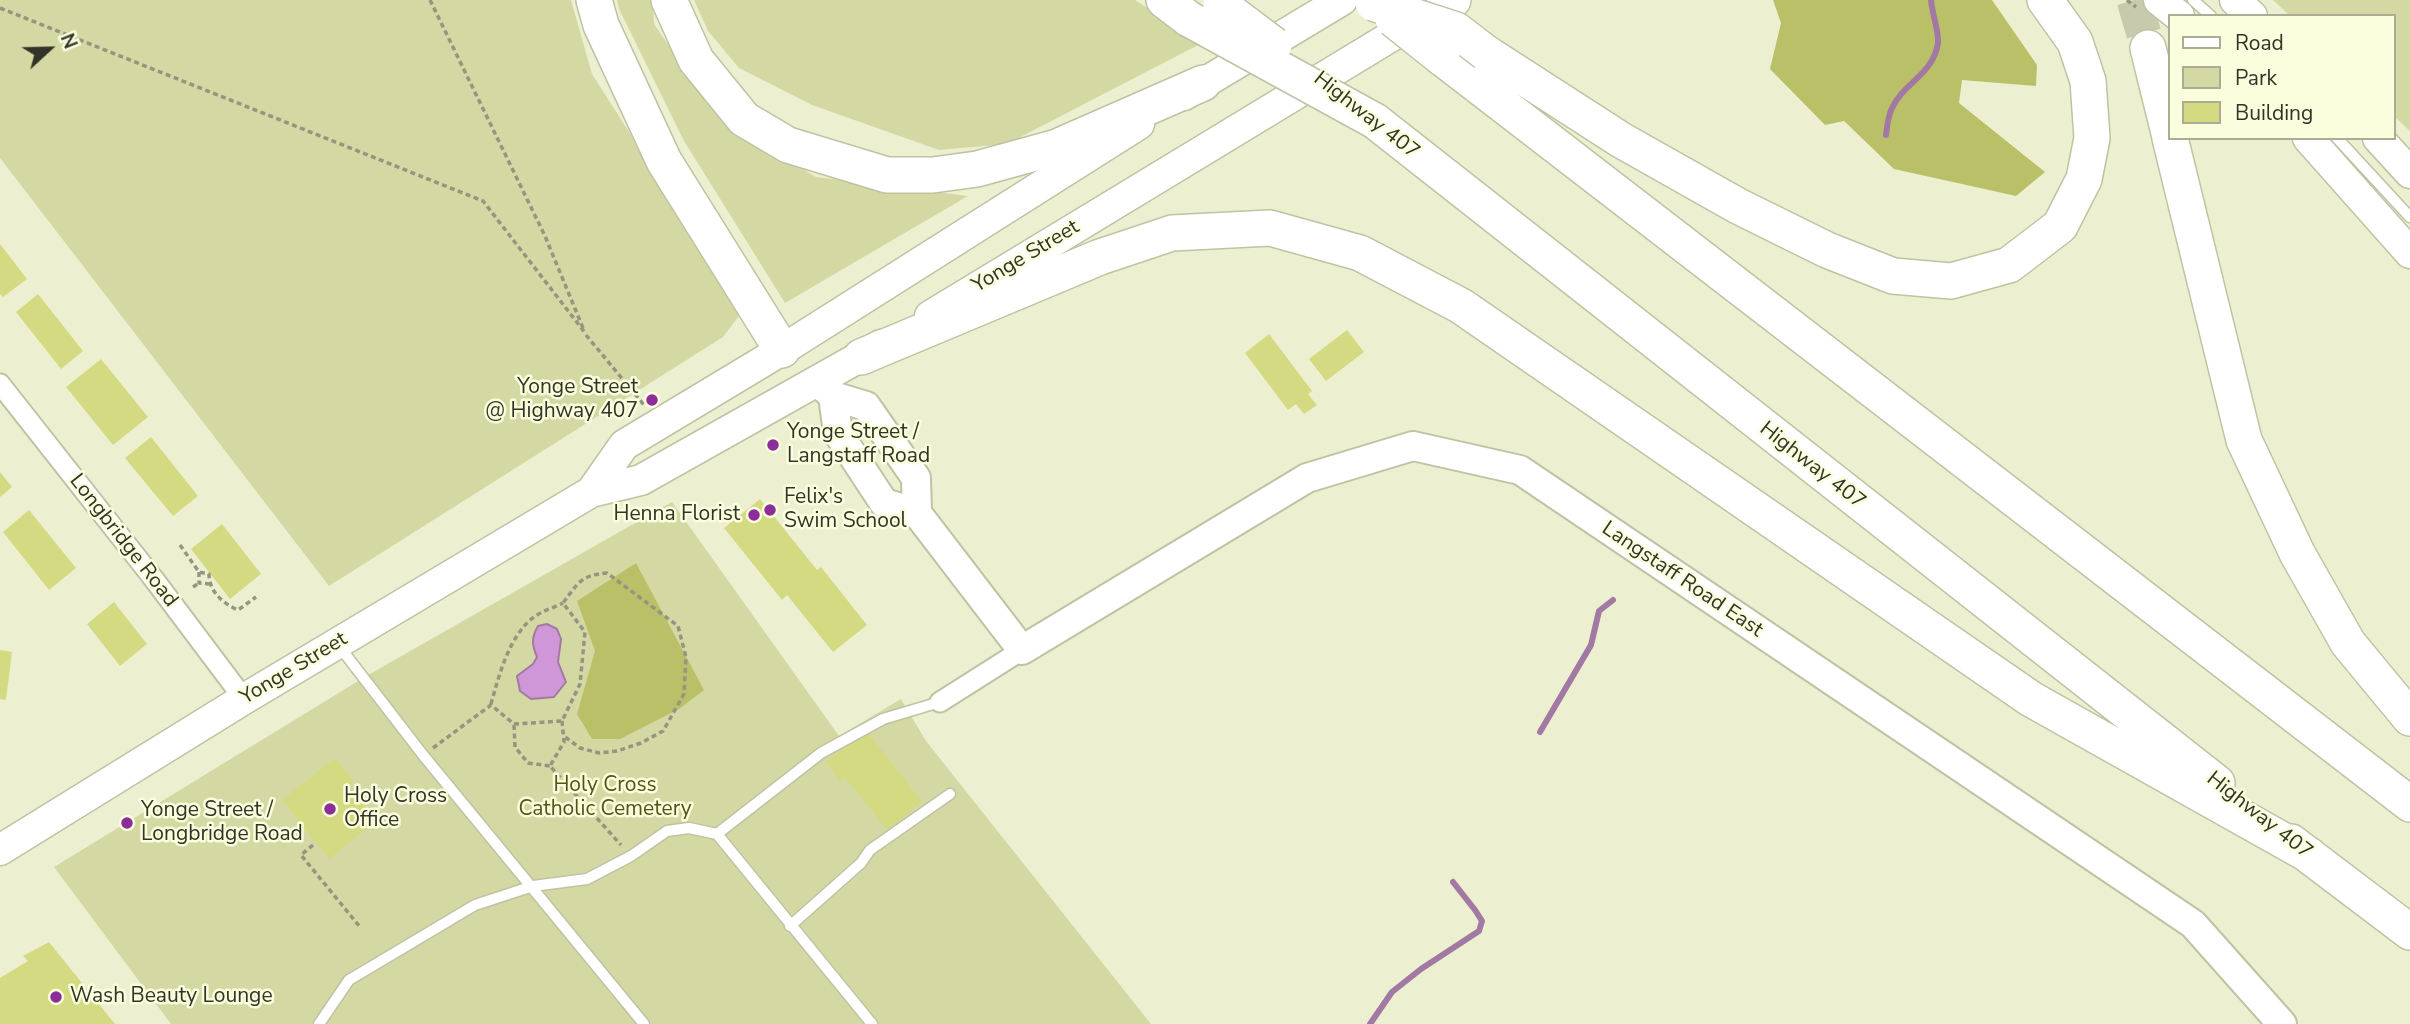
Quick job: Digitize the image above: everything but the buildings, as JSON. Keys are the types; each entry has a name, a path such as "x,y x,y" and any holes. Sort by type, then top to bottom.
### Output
{"highway":[{"path":"594,0 601,25 664,161 782,350"},
{"path":"669,0 696,60 744,120 788,145 887,175 933,175 977,169 1058,147 1203,83"},
{"path":"1361,1 1455,30 1621,140 1738,206 1826,250 1893,276 1951,282 2009,265 2060,226 2084,178 2092,138 2088,80 2075,42 2045,0"},
{"path":"1361,1 1442,58 2410,804"},
{"name":"Highway 407","path":"1197,6 1375,121 2410,933"},
{"path":"2148,48 2168,130"},
{"path":"2170,140 2244,440 2297,553 2348,643 2410,718"},
{"path":"861,357 1100,257 1171,233 1270,228 1360,253 1461,306 2031,699 2309,855"}],"main road":[{"path":"2159,0 2176,14"},
{"path":"2235,0 2250,14"},
{"name":"Yonge Street","path":"591,492 624,445 782,350 1203,83 1361,1"},
{"name":"Yonge Street","path":"0,850 244,699 591,492 640,480 826,389 861,357 1449,1"},
{"path":"2310,140 2410,253"},
{"path":"2380,140 2410,173"},
{"path":"782,350 826,389"}],"street":[{"name":"Longbridge Road","path":"0,384 153,578 244,699"},
{"path":"826,389 838,433 884,503 917,513 1022,650"},
{"path":"826,389 866,406 916,478 917,513"},
{"name":"Langstaff Road East","path":"940,702 1307,478 1413,446 1520,470 2193,924 2282,1024"}],"lane":[{"path":"2193,0 2209,14"},
{"path":"2339,140 2410,218"},
{"path":"337,643 423,755 644,1024"},
{"path":"717,835 821,753 883,719 940,702"},
{"path":"790,926 861,863 870,850 950,794"},
{"path":"319,1024 349,980 475,905 533,887 587,879 631,856 667,831 689,828 717,835 872,1024"}],"path":[{"path":"430,0 545,236 586,334"},
{"path":"0,8 482,201 658,424"},
{"path":"180,545 199,572 200,583"},
{"path":"199,572 209,574 209,584 225,604 238,610 256,597"},
{"path":"423,755 491,705 501,666 523,627 537,615 563,603 582,578 607,573 678,626 686,657 684,694 663,731 641,743 600,753 580,748 565,737"},
{"path":"193,587 200,583 209,584"},
{"path":"550,766 565,737 562,721 580,684 585,632 563,603"},
{"path":"491,705 514,724 562,721"},
{"path":"514,724 515,747 527,762 550,766 631,856"},
{"path":"313,845 301,855 360,927"}],"green space":[{"path":"0,0 571,0 592,74 730,290 739,316 723,337 329,586 0,158"},
{"path":"617,0 653,0 654,24 720,120 816,177 968,196 785,303 684,141"},
{"path":"694,0 1135,0 1202,43 1007,144 939,150 812,105 739,68 708,31"},
{"path":"1773,0 1992,0 2037,65 2036,86 1962,80 1959,103 2045,172 2016,196 1894,169 1844,121 1825,125 1770,69 1781,23"},
{"path":"2273,0 2410,0 2410,131 2396,118 2396,14 2288,14"},
{"name":"Holy Cross Catholic Cemetery","path":"672,502 839,736 901,699 926,741 1151,1024 171,1024 54,867 368,675"},
{"path":"636,563 704,690 679,709 620,739 592,739 577,714 595,651 577,601"}],"shaded area":[{"path":"547,624 557,629 561,639 558,662 566,682 554,697 531,699 520,691 517,676 533,664 537,657 533,645 534,634 538,626"}],"waterway":[{"path":"1886,135 1890,114 1897,99 1924,71 1935,54 1938,39 1931,0"},
{"path":"1540,732 1591,645 1599,611 1613,600"},
{"path":"1370,1024 1392,992 1421,969 1479,931 1482,921 1453,882"}],"tunnel":[{"path":"2134,0 2148,48"}],"place":[{"name":"Yonge Street @ Highway 407","path":"652,400"},
{"name":"Yonge Street / Langstaff Road","path":"773,445"},
{"name":"Felix's Swim School","path":"770,510"},
{"name":"Henna Florist","path":"754,515"},
{"name":"Holy Cross Office","path":"330,809"},
{"name":"Yonge Street / Longbridge Road","path":"127,823"},
{"name":"Wash Beauty Lounge","path":"56,997"}]}
